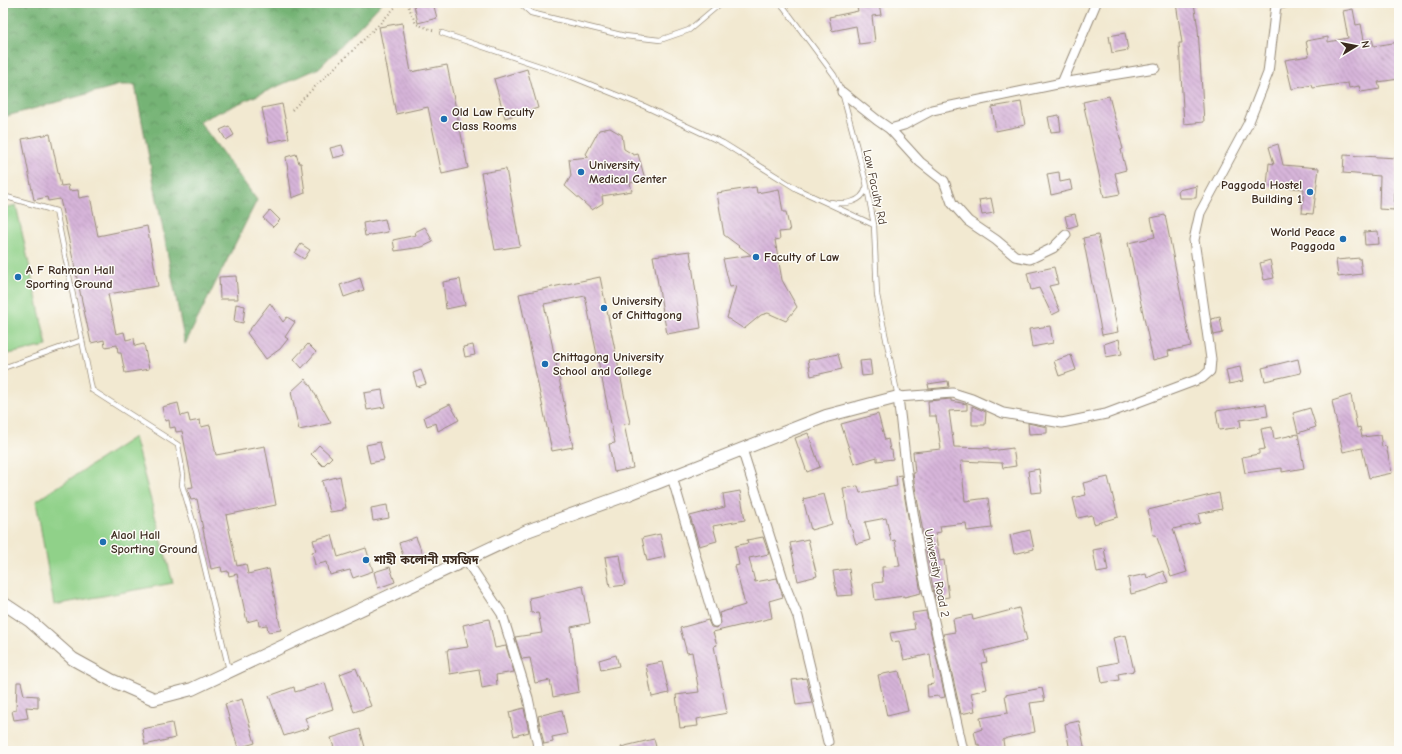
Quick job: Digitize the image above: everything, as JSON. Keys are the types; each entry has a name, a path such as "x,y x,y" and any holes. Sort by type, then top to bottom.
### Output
{"street":[{"path":"1062,83 1096,3"},
{"path":"3,603 30,621 73,659 111,680 154,699 192,689 230,672 527,531 672,477 826,416 898,397 953,393 972,399 1002,413 1062,423 1106,414 1202,378 1210,371 1211,359 1194,240 1200,213 1248,124 1268,73 1278,4"},
{"path":"890,129 904,125 932,110 1062,83 1156,68"},
{"path":"842,92 890,129 920,162 944,181 952,203 968,221 996,240 1015,256 1030,259 1053,248 1066,235"},
{"name":"University Road 2","path":"898,397 908,482 923,572 963,751"},
{"path":"742,449 785,585 798,617 828,742"},
{"path":"672,477 715,622"},
{"path":"466,560 502,614 528,698 539,751"}],"lane":[{"path":"520,3 531,13 625,36 660,40 688,30 721,3"},
{"name":"Law Faculty Rd","path":"777,3 783,6 834,75 842,92 866,182 874,225 877,296 898,397"},
{"path":"442,33 572,77 644,106 723,143 797,189 874,225"},
{"path":"823,201 846,204 851,203 866,190 866,182"},
{"path":"3,196 56,211 92,390 178,445 183,475 182,485 196,531 230,672"},
{"path":"3,368 82,340"}],"path":[{"path":"292,110 320,80 348,56 399,3"},
{"path":"407,3 416,24 442,33"}],"green space":[{"path":"3,3 382,3 319,68 199,121 257,200 185,344 135,85 120,85 3,117"},
{"name":"A F Rahman Hall Sporting Ground","path":"16,205 47,346 3,355 3,208"},
{"name":"Alaol Hall Sporting Ground","path":"134,437 173,583 54,605 36,501"}],"building":[{"path":"433,3 437,18 418,23 414,5"},
{"path":"856,3 879,3 881,15 872,16 875,42 859,44 856,26 832,31 829,17 858,11"},
{"path":"1176,3 1194,3 1198,29 1204,122 1184,124 1179,43 1182,43"},
{"path":"1353,9 1356,25 1361,24 1364,40 1372,39 1374,46 1399,42 1399,79 1378,82 1380,89 1361,92 1359,86 1349,88 1348,83 1313,88 1312,85 1292,89 1285,60 1309,56 1306,41 1328,37 1328,42 1348,38 1343,11"},
{"path":"402,23 411,72 447,65 468,168 442,174 428,107 396,114 379,27"},
{"path":"1125,33 1128,50 1112,53 1109,36"},
{"path":"527,69 538,108 505,118 494,79"},
{"path":"1109,96 1123,149 1121,150 1126,170 1115,173 1120,194 1104,197 1083,102"},
{"path":"1021,102 1025,125 996,131 992,107"},
{"path":"282,104 289,138 269,142 262,108"},
{"path":"1059,115 1061,131 1051,132 1048,117"},
{"path":"229,126 234,135 226,140 220,130"},
{"name":"University Medical Center","path":"610,128 622,135 624,149 634,155 638,154 645,179 630,183 632,191 602,196 603,203 592,210 565,186 571,176 569,159 589,157 586,154 599,130"},
{"path":"50,134 61,186 68,185 69,191 78,190 79,198 90,196 98,236 147,226 158,286 108,294 116,334 124,332 126,340 134,338 135,346 144,344 149,369 125,373 121,353 118,353 117,345 105,347 104,340 91,343 60,199 48,201 47,197 34,200 22,139"},
{"name":"Paggoda Hostel Building 1","path":"1278,144 1283,165 1319,168 1313,214 1302,213 1304,189 1267,186 1269,163 1274,164 1269,147"},
{"path":"342,145 345,155 333,158 330,148"},
{"path":"296,154 299,163 301,163 305,193 292,198 286,157"},
{"path":"1344,155 1397,158 1394,210 1379,209 1380,176 1343,173"},
{"path":"506,169 520,246 495,250 481,173"},
{"path":"1059,172 1060,182 1070,180 1072,190 1051,195 1047,174"},
{"path":"1197,186 1196,198 1179,198 1178,190"},
{"name":"Faculty of Law","path":"756,187 757,193 779,189 783,212 786,212 790,231 779,232 780,239 775,240 782,280 797,307 786,321 768,313 761,315 744,329 727,318 736,286 730,287 723,259 751,255 724,235 717,193"},
{"path":"991,198 994,213 982,215 979,200"},
{"path":"270,210 280,220 273,227 263,218"},
{"path":"1075,214 1078,225 1068,228 1065,216"},
{"path":"1165,215 1191,346 1168,351 1169,356 1153,360 1128,243 1155,237 1151,218"},
{"path":"385,219 388,232 365,236 363,223"},
{"path":"425,227 433,242 422,247 395,251 393,240 416,235 415,232"},
{"path":"1378,231 1379,244 1365,245 1364,232"},
{"path":"1098,235 1118,332 1102,335 1083,238"},
{"path":"301,244 310,250 304,259 295,253"},
{"path":"690,251 701,328 667,334 653,256"},
{"path":"1360,258 1362,274 1338,277 1336,260"},
{"path":"1270,260 1274,278 1264,280 1260,263"},
{"path":"1054,267 1058,284 1049,286 1060,311 1052,315 1039,288 1031,290 1027,273"},
{"path":"236,276 238,299 220,299 219,277"},
{"name":"Chittagong University School and College","path":"600,277 630,423 624,424 633,468 614,472 609,444 615,443 585,296 544,304 573,447 552,451 519,294"},
{"path":"360,278 364,290 344,297 340,285"},
{"path":"460,279 465,305 446,309 443,282"},
{"path":"270,303 283,322 287,317 295,322 285,337 288,339 280,349 266,359 247,333"},
{"path":"236,304 245,306 243,323 234,321"},
{"path":"1220,317 1223,333 1214,335 1211,319"},
{"path":"1050,326 1053,343 1032,347 1029,329"},
{"path":"1119,339 1122,354 1106,357 1104,344"},
{"path":"308,344 316,352 302,368 294,359"},
{"path":"473,345 475,355 465,357 463,347"},
{"path":"838,354 842,369 811,376 808,360"},
{"path":"1071,355 1076,370 1059,376 1054,361"},
{"path":"1298,359 1301,373 1265,381 1262,368"},
{"path":"870,360 872,375 862,376 860,361"},
{"path":"1240,367 1243,381 1229,384 1226,370"},
{"path":"421,370 426,384 417,387 413,373"},
{"path":"305,379 310,385 331,423 299,430 291,392"},
{"path":"948,381 949,387 929,389 928,384"},
{"path":"382,390 385,407 367,410 364,393"},
{"path":"1351,395 1357,428 1360,427 1362,437 1380,435 1382,447 1386,446 1392,473 1369,478 1362,448 1343,452 1332,401"},
{"path":"951,399 951,401 967,404 967,410 949,411 954,447 990,448 990,451 1013,448 1016,466 1003,468 1002,463 961,461 965,501 988,498 992,528 967,531 966,523 940,526 941,532 935,533 940,561 944,560 949,597 935,599 914,481 913,473 915,473 913,452 941,449 936,416 929,416 928,401"},
{"path":"178,403 181,416 188,414 190,422 200,420 201,427 210,425 216,455 265,446 276,505 226,515 237,566 246,564 248,574 269,569 281,630 268,632 267,625 259,626 258,619 247,622 237,574 229,576 228,571 222,572 221,567 211,569 197,499 191,500 187,488 193,487 182,431 176,432 175,427 170,428 169,420 165,421 162,407"},
{"path":"450,404 459,420 438,431 436,423 427,426 424,417"},
{"path":"1266,404 1268,416 1240,420 1241,427 1219,430 1216,411"},
{"path":"972,406 986,412 985,425 972,425"},
{"path":"1310,408 1316,427 1298,433 1293,413"},
{"path":"878,414 885,440 888,439 890,450 892,450 893,459 877,461 877,457 854,464 841,424"},
{"path":"1028,423 1047,427 1047,433 1029,434"},
{"path":"1272,427 1274,439 1298,434 1304,468 1282,472 1282,468 1245,473 1242,457 1259,454 1259,450 1265,449 1261,429"},
{"path":"808,433 820,467 807,472 795,438"},
{"path":"380,442 384,460 370,463 366,445"},
{"path":"319,445 332,457 323,466 311,454"},
{"path":"1039,469 1042,492 1031,493 1028,471"},
{"path":"901,475 921,593 904,597 875,600 873,583 883,582 882,567 900,566 895,540 891,541 886,518 865,522 870,540 856,544 849,524 843,488 858,486 860,493 897,486 896,476"},
{"path":"340,476 346,508 343,508 343,510 330,512 322,481"},
{"path":"1108,477 1118,517 1094,524 1092,515 1078,518 1073,498 1086,495 1083,483"},
{"path":"740,491 745,520 713,526 717,541 699,546 690,516 725,507 723,494"},
{"path":"1219,493 1222,509 1198,514 1200,523 1173,529 1187,572 1171,577 1156,535 1153,535 1148,510"},
{"path":"824,494 832,524 811,530 803,499"},
{"path":"387,505 389,518 373,521 371,508"},
{"path":"1030,530 1034,549 1014,554 1010,535"},
{"path":"660,534 665,557 647,561 642,538"},
{"path":"332,535 338,557 366,548 373,571 353,578 350,570 330,575 327,562 315,565 312,552 316,551 313,540"},
{"path":"416,537 423,555 405,562 399,543"},
{"path":"763,537 769,554 749,558 755,582 777,578 783,597 769,601 772,618 713,632 717,645 714,646 727,713 697,719 698,726 680,728 676,695 699,692 692,652 687,653 680,628 708,620 711,627 717,628 721,623 719,613 745,605 735,566 739,565 735,546 748,543 747,540"},
{"path":"808,539 817,576 798,581 790,543"},
{"path":"1104,548 1108,571 1097,573 1093,550"},
{"path":"620,555 625,585 610,587 605,557"},
{"path":"390,567 395,582 378,588 374,572"},
{"path":"849,569 853,595 837,596 833,571"},
{"path":"1163,571 1168,582 1131,594 1128,578 1146,574 1147,578"},
{"path":"583,586 590,623 571,627 579,692 553,697 550,680 535,683 530,658 522,659 515,637 542,633 538,612 531,613 529,598"},
{"path":"1019,608 1027,640 984,651 987,662 981,663 987,689 971,693 975,711 961,714 943,634 955,632 953,619 972,615 973,620"},
{"path":"926,611 945,697 940,698 939,696 928,697 927,685 934,684 930,654 904,660 899,641 892,642 890,633 915,629 912,613"},
{"path":"489,619 495,648 506,646 514,672 496,675 497,685 482,688 479,669 450,674 447,650 468,647 463,625"},
{"path":"1126,635 1134,671 1118,674 1119,680 1102,683 1099,666 1118,662 1113,638"},
{"path":"616,655 619,666 601,670 599,660"},
{"path":"662,662 669,693 652,697 646,665"},
{"path":"356,668 371,706 354,712 340,674"},
{"path":"899,671 908,711 887,716 878,675"},
{"path":"806,678 812,703 796,705 792,680"},
{"path":"17,682 21,682 24,695 38,696 38,708 26,707 28,718 14,720 12,711 16,710"},
{"path":"325,683 333,709 305,718 309,728 284,736 269,696 294,687 295,692"},
{"path":"1042,688 1045,701 1030,703 1035,732 1007,738 1003,740 1004,747 980,751 974,732 982,729 980,718 1008,713 1005,695"},
{"path":"242,699 255,743 238,748 225,704"},
{"path":"524,708 529,732 514,736 509,712"},
{"path":"562,710 567,734 552,737 553,742 544,744 538,716"},
{"path":"1079,721 1085,751 1070,751 1065,724"},
{"path":"172,723 175,738 145,745 142,729"},
{"path":"360,729 366,751 335,751 331,738"},
{"path":"654,739 657,751 622,751 621,747"}],"place":[{"name":"Old Law Faculty Class Rooms","path":"444,119"},
{"name":"University Medical Center","path":"581,172"},
{"name":"Paggoda Hostel Building 1","path":"1310,192"},
{"name":"World Peace Paggoda","path":"1343,239"},
{"name":"Faculty of Law","path":"756,257"},
{"name":"A F Rahman Hall Sporting Ground","path":"18,277"},
{"name":"University of Chittagong","path":"604,308"},
{"name":"Chittagong University School and College","path":"545,364"},
{"name":"Alaol Hall Sporting Ground","path":"103,542"},
{"name":"শাহী কলোনী মসজিদ","path":"366,560"}]}
